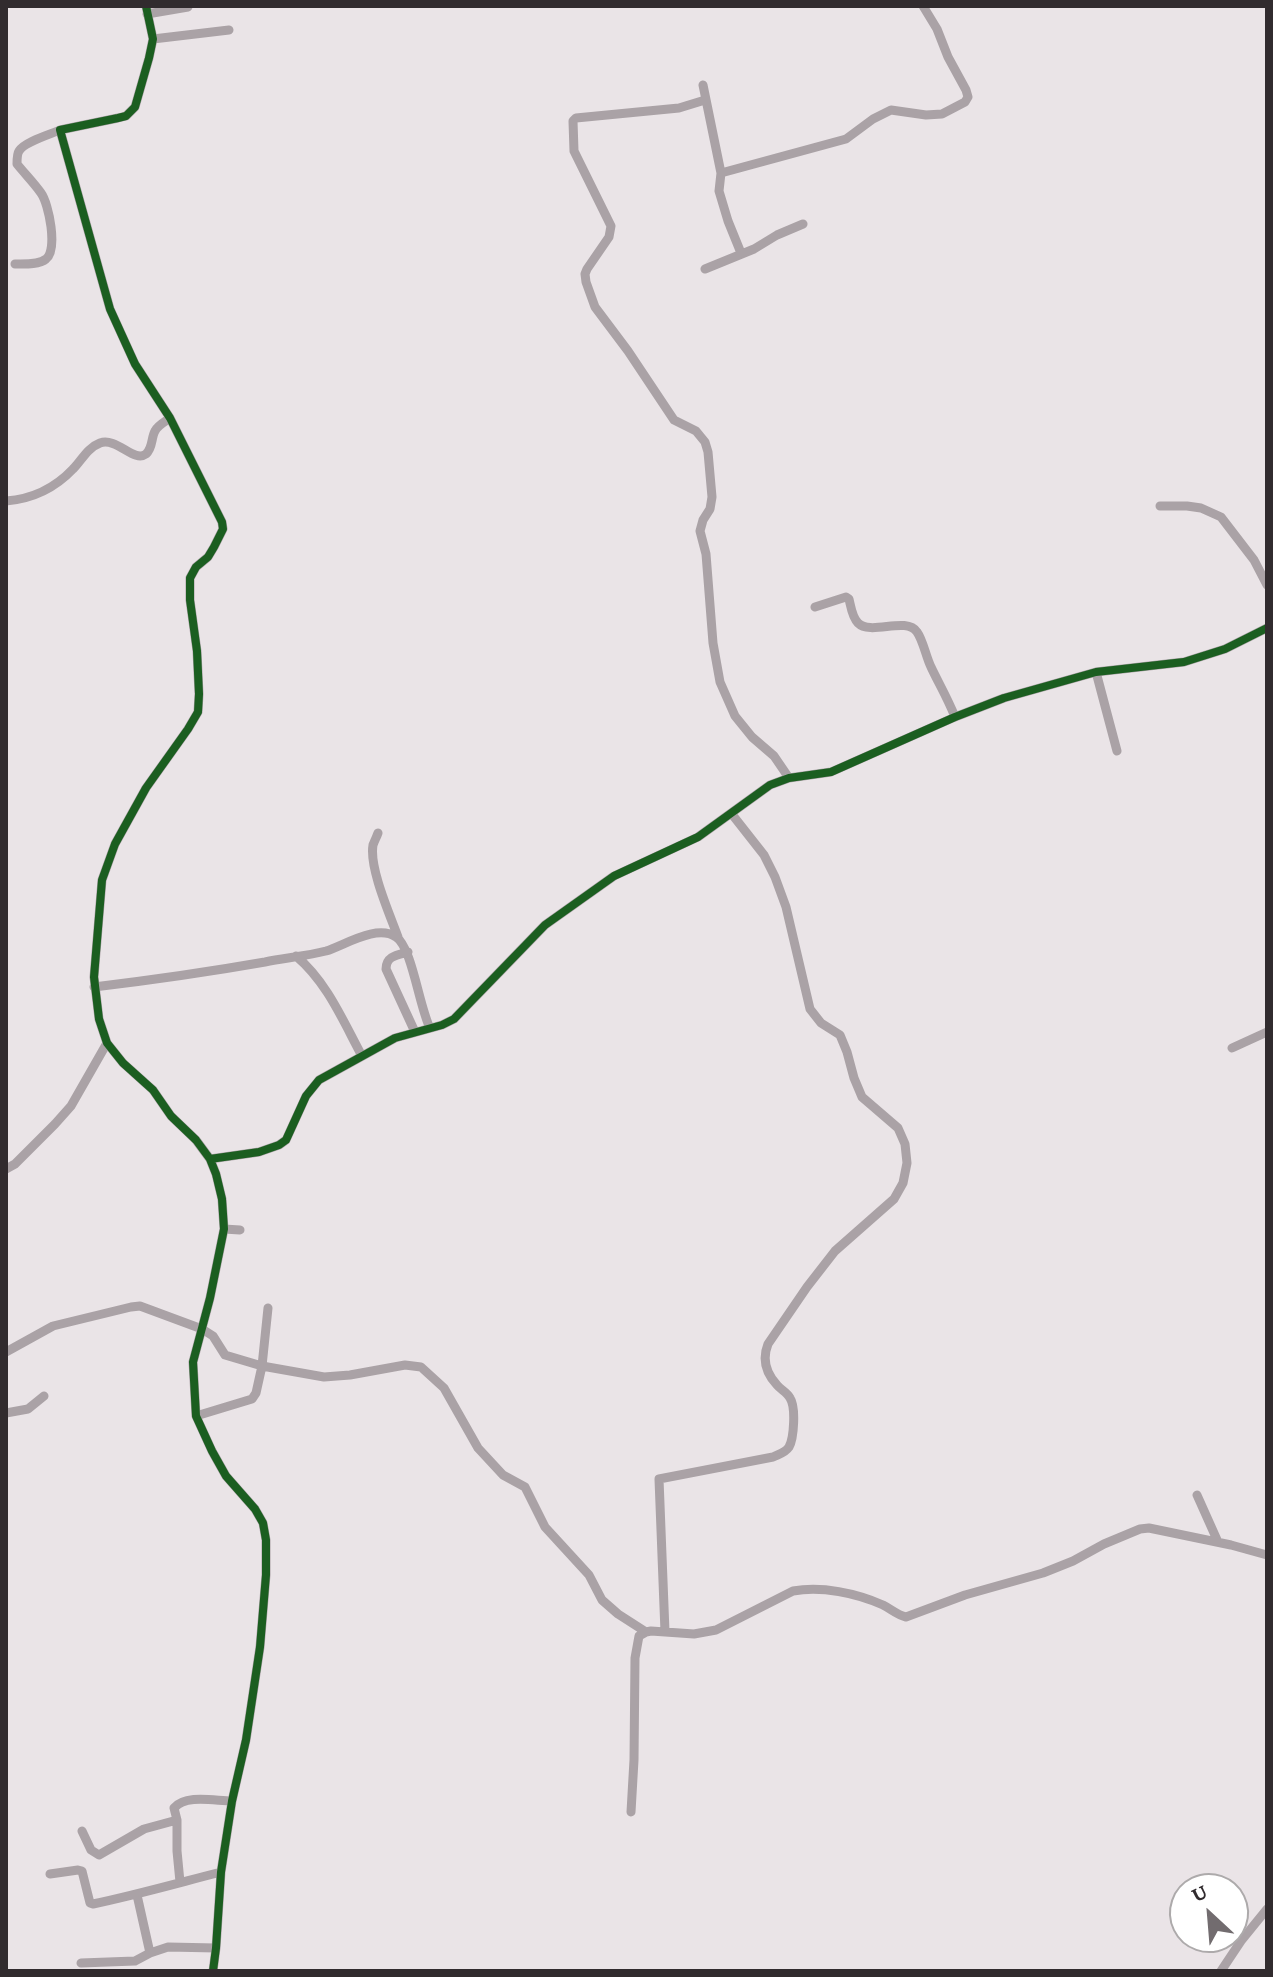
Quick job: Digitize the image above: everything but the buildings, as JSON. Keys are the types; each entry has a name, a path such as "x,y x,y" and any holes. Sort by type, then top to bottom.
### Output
{"street":[{"path":"721,173 846,139 891,110 942,114 965,102 968,97 966,90 923,6"},
{"path":"15,264 46,259 52,245 47,204 17,164 17,153 32,142 60,130 118,118 131,112 142,86 153,39 147,10 188,7"},
{"path":"153,39 229,30"},
{"path":"703,85 721,173 719,191 741,253"},
{"path":"705,100 679,108 576,118 573,121 574,151 611,226 609,237 585,274 595,307 674,420 696,431 705,442 712,497 700,531 706,554 713,643 720,682 735,716 752,737 774,756 789,778"},
{"path":"60,130 110,309 135,364 170,418 214,504 223,529 208,557 196,567 190,578 197,651 198,712 146,788 115,844 102,880 94,970 99,1019 107,1043 196,1140 210,1159 216,1174 224,1229 193,1362 196,1416 226,1476 263,1523 266,1540 260,1647 221,1872 213,1971"},
{"path":"705,269 803,224"},
{"path":"6,501 21,500 52,486 74,468 87,451 101,442 112,442 143,456 148,453 155,431 170,418"},
{"path":"1160,506 1201,508 1221,517 1254,560 1267,585"},
{"path":"815,607 846,597 854,617 865,627 911,627 917,632 955,717"},
{"path":"210,1159 270,1149 286,1140 306,1096 319,1080 395,1038 448,1023 460,1015 545,925 614,876 698,837 770,785 789,778 831,772 1004,698 1096,672 1184,662 1225,649 1267,628"},
{"path":"1096,672 1117,751"},
{"path":"665,1632 659,1479 784,1453 791,1444 794,1408 787,1392 777,1385 769,1373 765,1362 768,1344 835,1251 894,1199 903,1183 907,1163 905,1144 898,1128 862,1097 840,1035 821,1023 810,1009 786,907 775,877 764,855 731,813"},
{"path":"378,833 373,843 373,859 383,897 398,937 408,952 424,1017 430,1028"},
{"path":"94,987 203,973 326,951 376,932 398,937"},
{"path":"408,952 389,958 386,969 415,1032"},
{"path":"296,956 309,967 334,1003 362,1056"},
{"path":"1232,1048 1267,1032"},
{"path":"6,1169 15,1164 71,1106 107,1043"},
{"path":"224,1229 240,1230"},
{"path":"6,1352 53,1326 140,1306 202,1329 213,1336 225,1355 262,1366 324,1377 396,1366 421,1367 444,1388 478,1448 503,1475 525,1487 545,1527 589,1575 602,1600 646,1632"},
{"path":"196,1416 255,1396 262,1366 268,1308"},
{"path":"6,1413 28,1409 44,1396"},
{"path":"1197,1495 1218,1542"},
{"path":"631,1812 635,1658 639,1636 646,1632 694,1634 716,1630 793,1591 807,1588 864,1597 906,1617 965,1595 1043,1573 1140,1529 1149,1528 1218,1542 1267,1555"},
{"path":"180,1882 174,1808 185,1800 232,1801"},
{"path":"82,1831 91,1850 99,1855 144,1829 177,1820"},
{"path":"50,1874 82,1871 90,1903 93,1904 221,1872"},
{"path":"137,1895 150,1953"},
{"path":"1221,1971 1267,1909"},
{"path":"81,1963 135,1961 175,1946 216,1948"}],"cycle path":[{"path":"146,6 153,39 135,107 126,116 60,130 110,309 135,364 170,418 223,529 208,557 196,567 190,578 197,651 198,712 146,788 115,844 102,880 94,977 99,1019 107,1043 196,1140 210,1159 216,1174 224,1229 193,1362 196,1416 226,1476 263,1523 266,1540 260,1647 221,1872 213,1971"},
{"path":"210,1159 259,1152 279,1145 286,1140 306,1096 319,1080 395,1038 454,1019 545,925 614,876 698,837 770,785 789,778 831,772 1004,698 1096,672 1184,662 1225,649 1267,628"}]}
